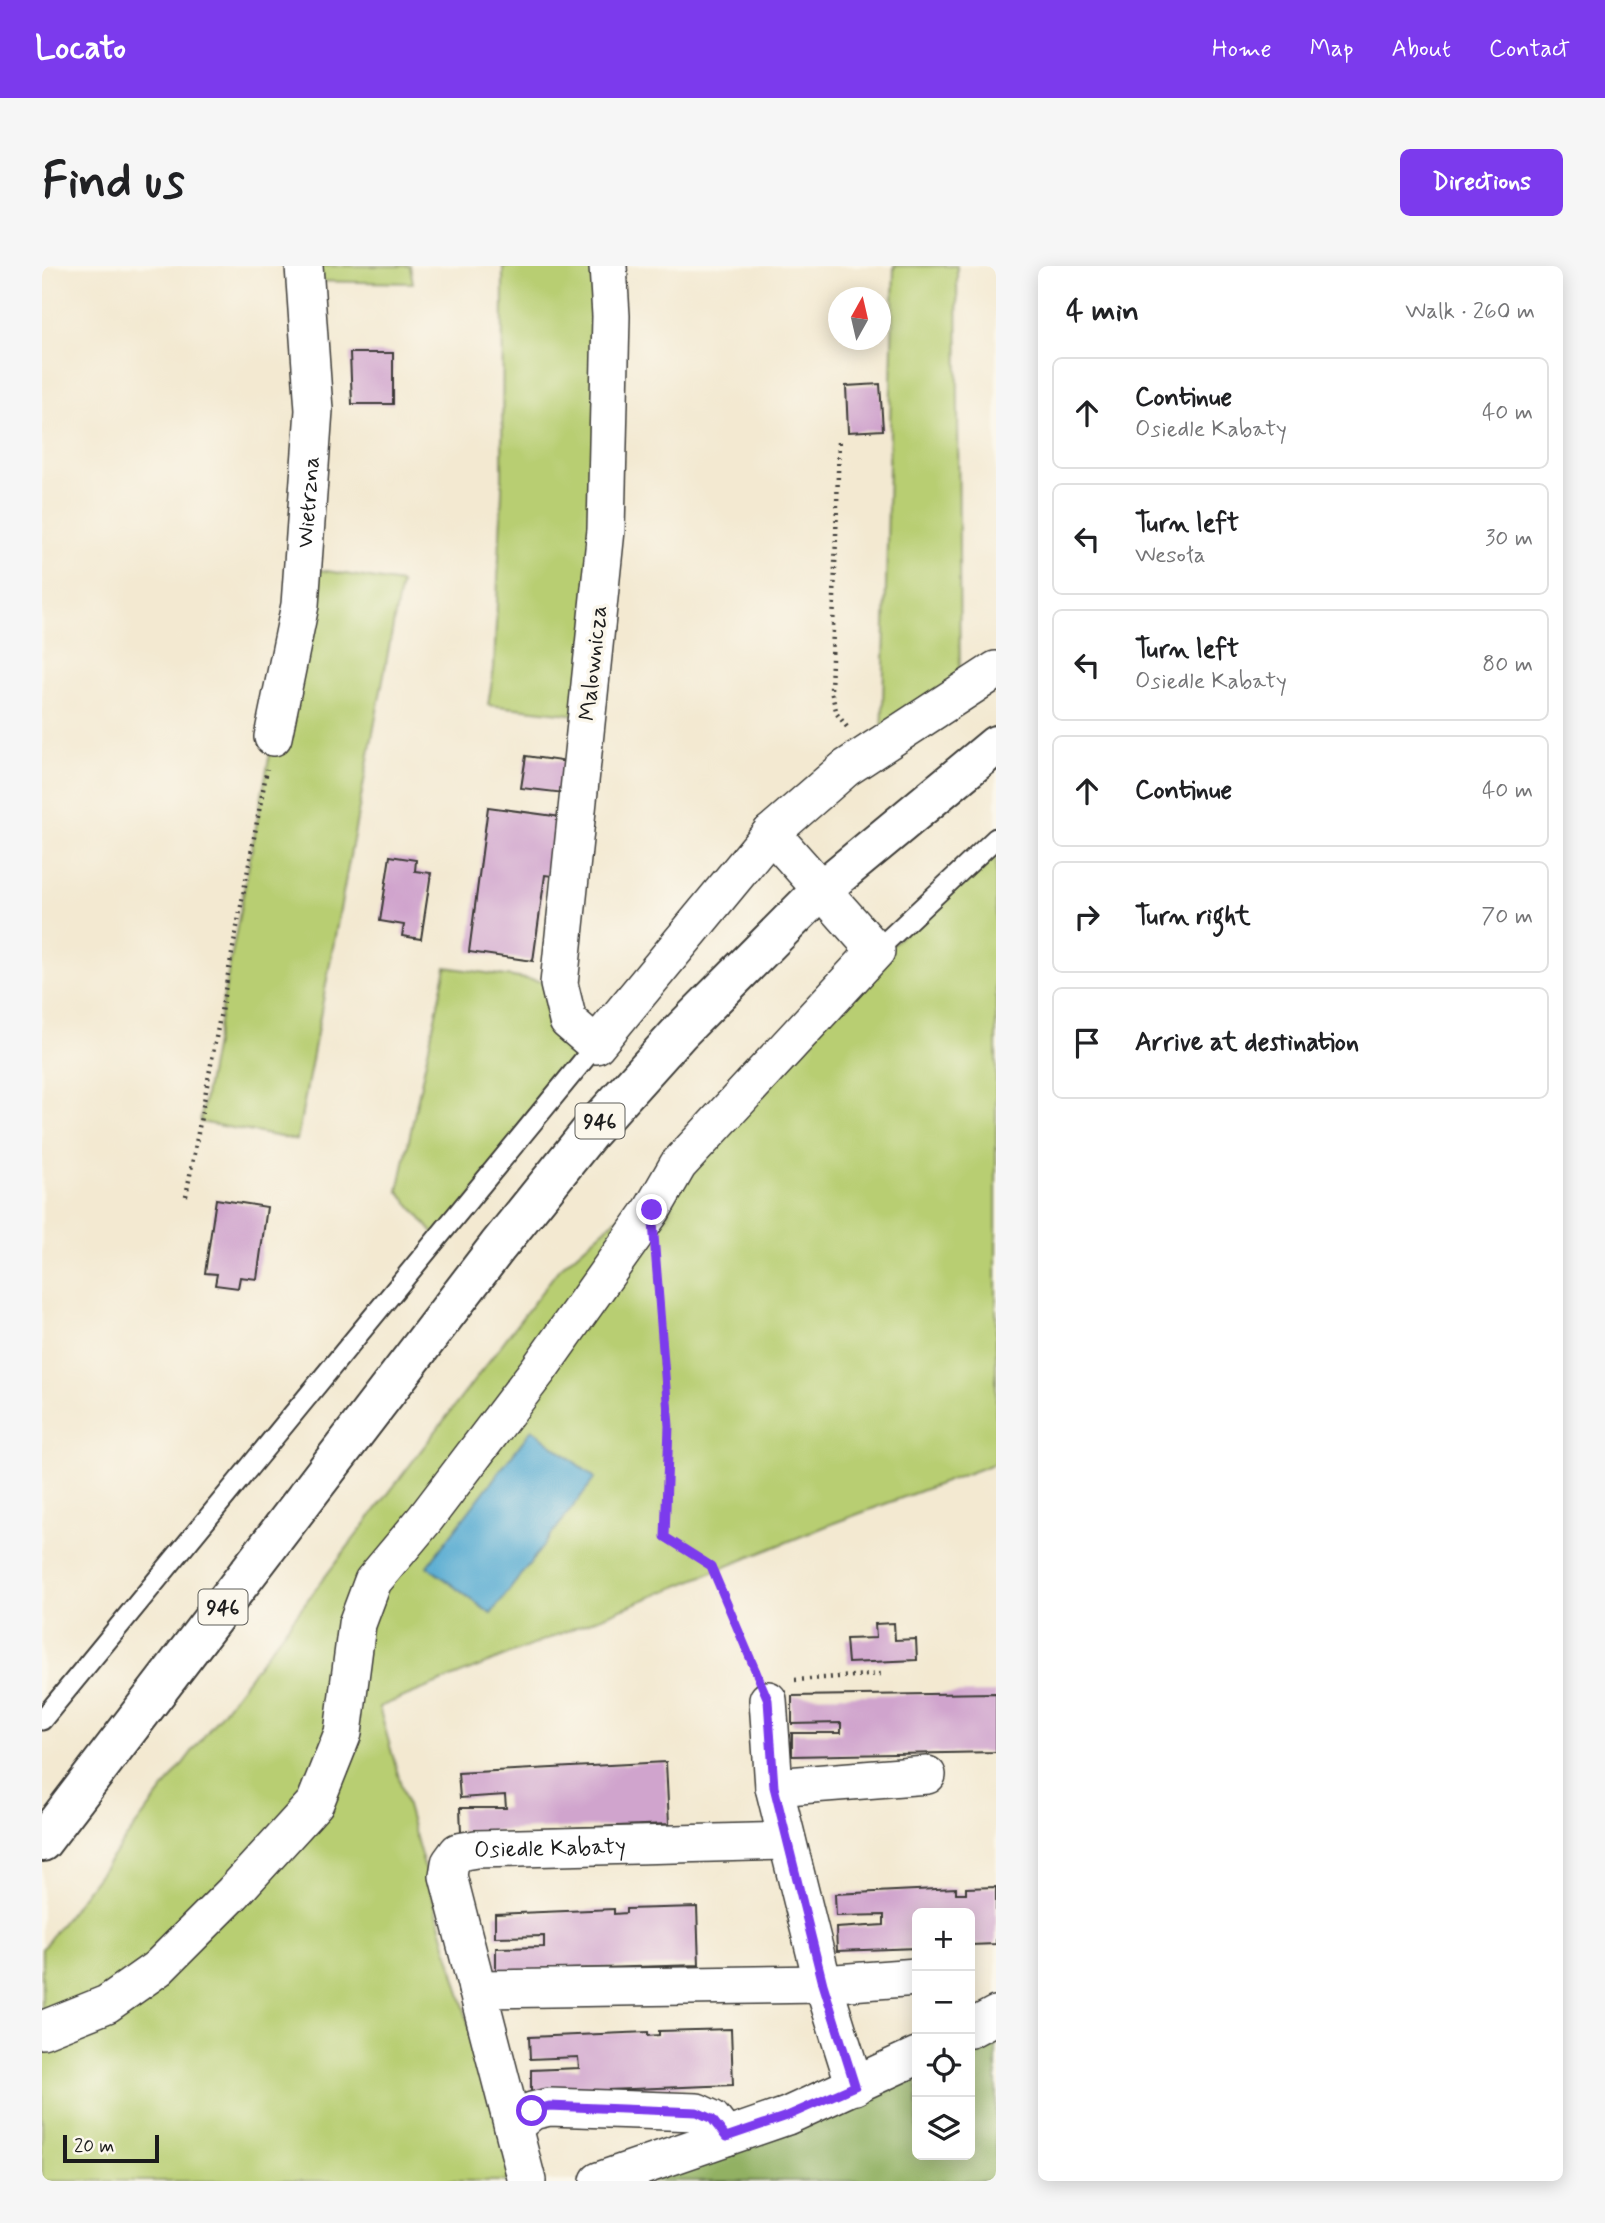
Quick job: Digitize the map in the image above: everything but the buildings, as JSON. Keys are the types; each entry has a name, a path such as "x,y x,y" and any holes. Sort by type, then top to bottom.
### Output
{"main road":[{"name":"946","path":"42,1842 482,1267 589,1133 680,1032 821,890 996,745"}],"street":[{"name":"Wietrzna","path":"273,737 300,605 314,410 304,266"},
{"name":"Malownicza","path":"596,1045 568,1021 559,984 606,530 611,316 608,266"},
{"path":"596,1045 771,833 846,768 996,670"},
{"path":"42,2030 107,2004 158,1968 233,1893 316,1803 342,1733 357,1624 373,1581 425,1519 539,1369 652,1210 678,1166 876,951 771,833"},
{"path":"768,1700 774,1787 823,1984 855,2086"},
{"path":"774,1787 927,1776"},
{"name":"Osiedle Kabaty","path":"527,2181 448,1876 450,1863 458,1852 476,1849 787,1841"},
{"path":"477,1989 823,1984 912,1977"},
{"path":"975,2026 996,2015"},
{"path":"599,2181 787,2116 912,2058"},
{"path":"513,2127 532,2111 549,2106 697,2112 712,2119 726,2137"}],"lane":[{"path":"876,951 996,838"},
{"path":"42,1720 596,1045"}],"path":[{"path":"839,442 831,691 838,714 867,754"},
{"path":"186,1196 273,737"},
{"path":"652,1210 669,1426 665,1537 711,1566 768,1700 780,1687 792,1681 882,1674"}],"green space":[{"path":"304,266 410,266 413,283 305,281"},
{"path":"503,266 608,266 587,716 488,705 494,668 502,491"},
{"path":"894,266 957,266 960,694 882,744"},
{"path":"302,567 401,583 297,1140 200,1122 273,737"},
{"path":"996,838 996,1463 834,1523 379,1707 513,2181 42,2181 42,1949 559,1269 678,1165"},
{"path":"446,967 559,984 596,1045 437,1238 398,1191"},
{"path":"996,2023 996,2181 599,2181 912,2060 912,2160 975,2160 975,2033"}],"water":[{"path":"532,1429 595,1478 491,1614 427,1566"}],"route":[{"path":"532,2111 549,2106 697,2112 712,2119 726,2137 787,2116 855,2086 823,1984 774,1787 768,1700 711,1566 665,1537 669,1426 652,1210"}]}
